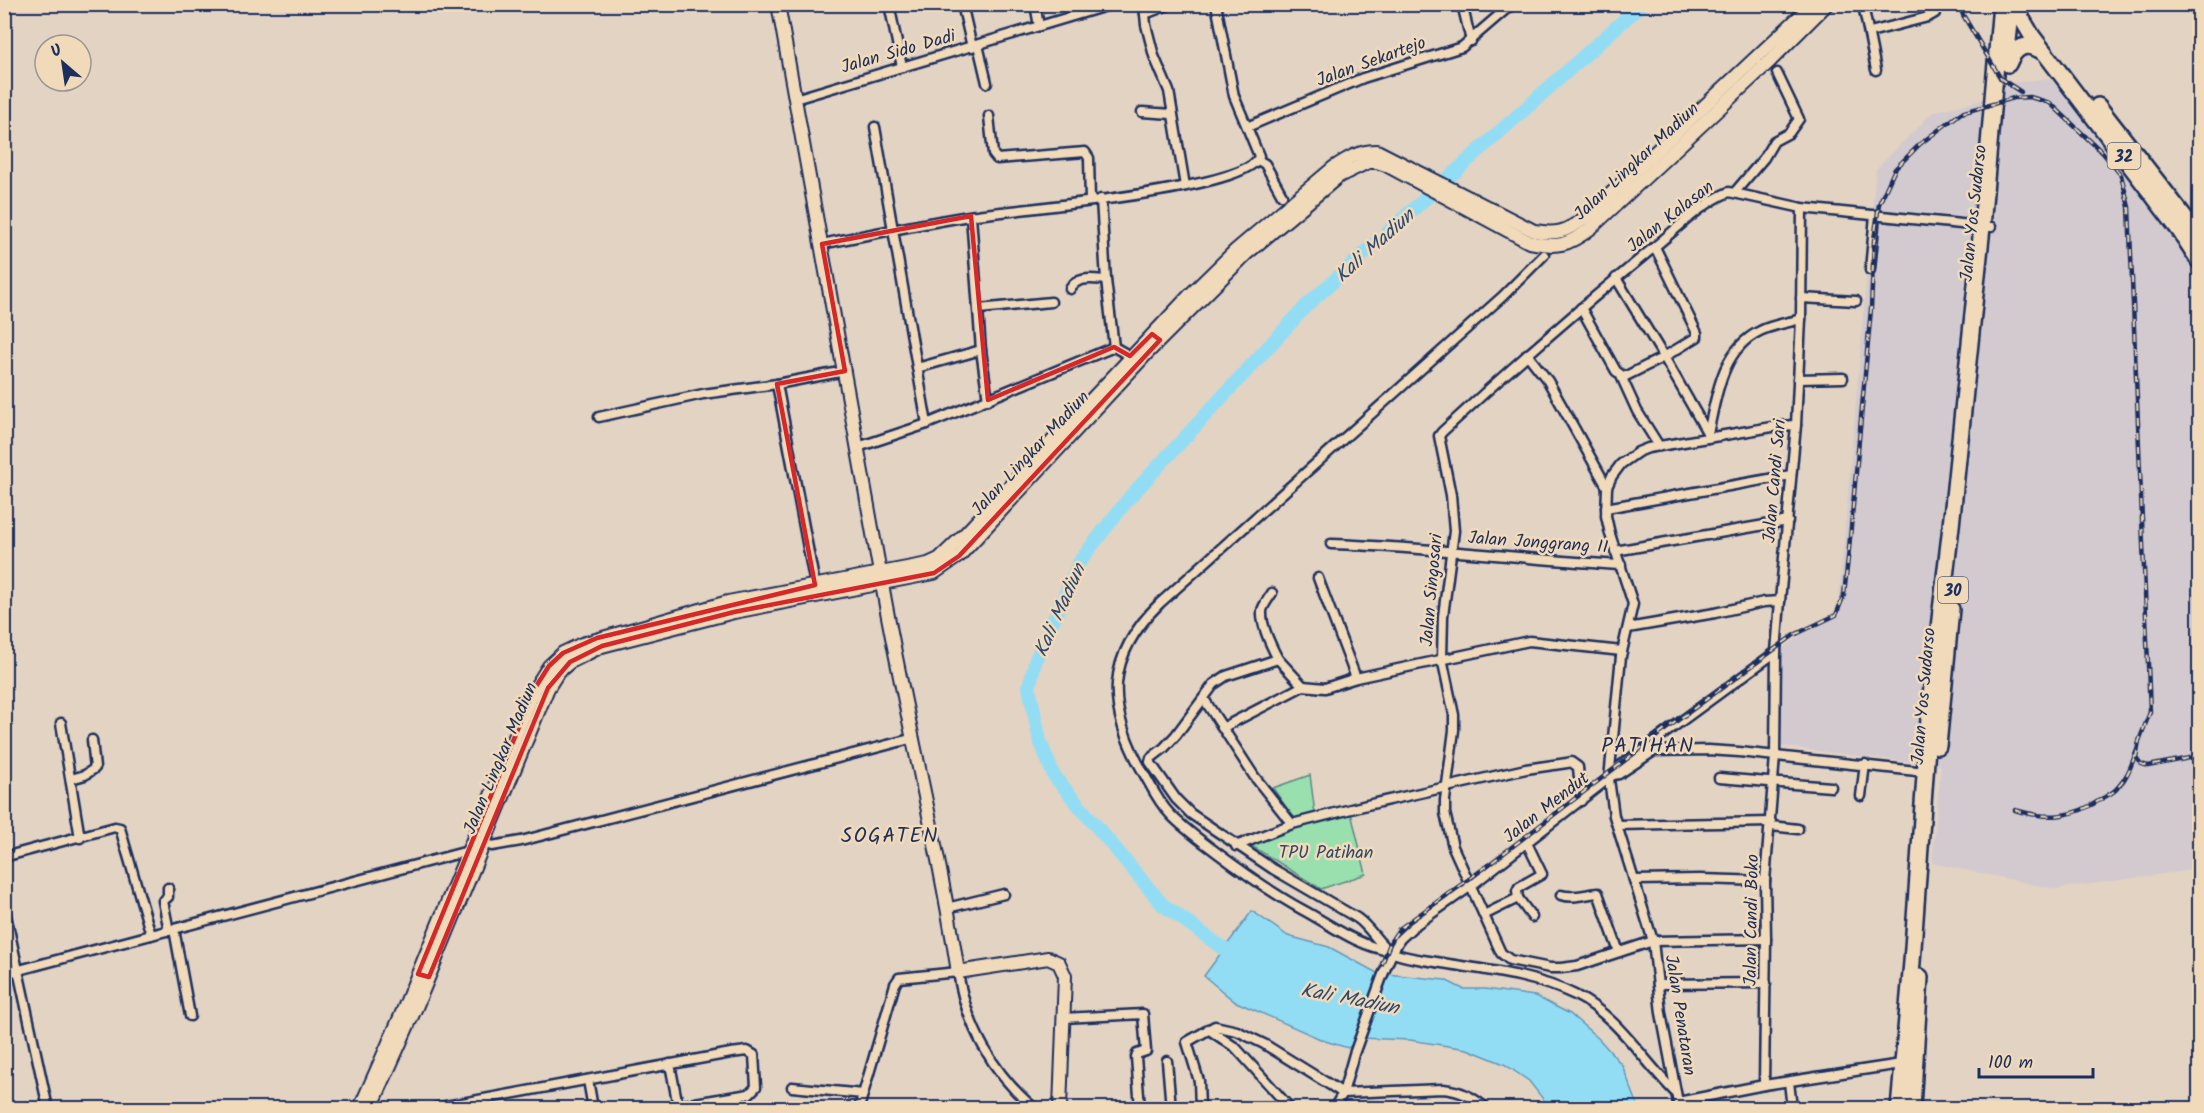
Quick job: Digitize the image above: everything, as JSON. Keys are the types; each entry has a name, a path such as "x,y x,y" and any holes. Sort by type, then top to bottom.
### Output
{"highway":[{"name":"30","path":"2000,74 2001,4"},
{"name":"30","path":"2000,74 2003,51 2008,43 2013,4"},
{"path":"2013,4 2032,36 2047,48"},
{"name":"32","path":"2024,4 2047,48 2180,231 2199,262"},
{"path":"2008,43 2019,36 2032,36"},
{"name":"30","path":"2000,74 2021,47 2047,48"},
{"name":"32","path":"2047,48 2183,215 2199,240"},
{"name":"Jalan Yos Sudarso","path":"1899,1108 1901,1064 1917,962 2000,74"},
{"name":"Jalan Yos Sudarso","path":"1911,1108 1930,704 1986,227"}],"main road":[{"path":"778,4 846,371 881,579 914,738 958,972 1052,958 1062,967 1065,976 1060,1108"},
{"name":"Jalan Lingkar Madiun","path":"371,1108 423,976 468,851 535,688 549,666 563,653 597,638 717,605 815,585 934,573 959,555 1236,250 1333,168 1363,151 1377,151 1391,162 1510,225 1529,242 1559,246 1574,241 1591,228 1694,132 1801,22 1813,4"},
{"name":"Jalan Lingkar Madiun","path":"1801,22 1827,4"},
{"name":"Jalan Lingkar Madiun","path":"360,1108 423,976 483,843 548,688 558,672 570,662 602,646 735,612 881,579 939,559 950,550 1131,356 1156,337"}],"street":[{"path":"889,4 902,67"},
{"path":"962,4 987,83"},
{"path":"1035,4 1039,26"},
{"name":"Jalan Sido Dadi","path":"795,99 1113,4"},
{"path":"1216,4 1234,96 1257,148 1258,160"},
{"path":"1462,4 1471,41"},
{"name":"Jalan Sekartejo","path":"1246,127 1363,78 1462,47 1512,4"},
{"path":"1870,32 1928,17 1935,13 1940,4"},
{"path":"1168,5 1144,9 1154,56 1169,91 1185,186"},
{"path":"1864,10 1876,70"},
{"path":"1735,192 1764,158 1774,141 1790,133 1799,119 1777,73"},
{"path":"1142,112 1172,114"},
{"path":"989,116 993,154 997,159 1085,152 1089,158 1090,201"},
{"path":"875,127 927,424"},
{"path":"822,244 971,216 1101,200 1185,186 1233,173 1251,166 1258,160"},
{"path":"1258,160 1265,164 1282,195"},
{"name":"Jalan Kalasan","path":"1439,436 1527,354 1616,278 1724,193 1735,192 1802,208 1986,227"},
{"path":"1101,200 1106,280 1114,347"},
{"name":"Jalan Candi Sari","path":"1775,756 1779,601 1796,425 1801,320 1802,208"},
{"path":"1870,270 1875,215"},
{"path":"971,216 981,350 988,400"},
{"path":"1621,376 1624,377 1664,357 1698,335 1655,247"},
{"path":"1544,255 1503,296 1148,615 1127,648 1118,669 1116,690 1120,721 1129,748 1168,812 1195,836 1253,880 1350,938 1390,952 1543,983 1575,995 1612,1022 1678,1101"},
{"path":"1616,278 1708,436"},
{"path":"1070,289 1074,282 1080,279 1106,280"},
{"path":"1801,298 1856,301"},
{"path":"979,309 1051,302"},
{"path":"1581,308 1621,376 1637,411 1659,446"},
{"path":"1708,436 1722,379 1733,354 1740,345 1760,330 1801,320"},
{"path":"1114,347 1131,356"},
{"path":"858,447 927,424 1114,347"},
{"path":"917,368 981,350"},
{"path":"1527,354 1548,381 1607,487"},
{"path":"599,417 703,394 777,384 846,371"},
{"path":"1798,379 1843,378"},
{"path":"777,384 815,585"},
{"path":"1767,939 1653,941 1617,825 1611,777 1622,651 1633,601 1615,551 1606,508 1607,487 1621,464 1638,452 1708,436 1796,425"},
{"name":"Jalan Singosari","path":"1439,436 1454,512 1453,552 1443,616 1442,658 1454,715 1454,730 1444,800 1446,824 1453,847 1471,886"},
{"path":"1606,508 1791,475"},
{"path":"1615,551 1788,520"},
{"name":"Jalan Jonggrang II","path":"1331,544 1396,546 1620,565"},
{"path":"1318,578 1356,678"},
{"path":"1272,593 1262,613 1271,646 1278,659 1303,686"},
{"path":"1628,628 1779,601"},
{"path":"1222,728 1303,686 1325,688 1356,678 1442,658 1534,641 1622,651"},
{"name":"Jalan Mendut","path":"1334,1108 1343,1093 1354,1054 1390,952 1406,932 1471,886 1611,777 1619,774 1636,758 1776,652"},
{"path":"1278,659 1226,676 1214,684 1164,748 1150,760 1176,799 1191,814 1236,846 1357,918 1390,952"},
{"path":"1204,699 1254,776 1292,824"},
{"path":"61,723 80,838"},
{"path":"483,843 492,846 521,841 914,738"},
{"path":"71,779 85,775 95,768 92,740"},
{"path":"1653,746 1866,764 1926,772"},
{"name":"Jalan Candi Boko","path":"1764,1085 1767,939 1765,881 1775,756"},
{"path":"1236,846 1292,824 1446,786 1571,762 1578,768 1581,801"},
{"path":"1861,796 1866,764"},
{"path":"1719,778 1831,787"},
{"path":"1617,825 1771,824 1798,829"},
{"path":"4,857 116,827 120,828 151,935"},
{"path":"1527,843 1542,874 1519,887 1517,891 1518,897 1532,917"},
{"path":"4,974 468,851"},
{"path":"1634,880 1765,881"},
{"name":"Jalan Penataran","path":"1471,886 1501,953 1509,960 1550,968 1577,966 1653,941 1661,1013 1678,1101 1901,1064"},
{"path":"168,888 168,897 163,902 172,930 190,1016"},
{"path":"1561,895 1565,897 1598,892 1619,952"},
{"path":"947,908 1004,894"},
{"path":"1484,915 1518,897"},
{"path":"4,906 48,1108"},
{"path":"859,1108 895,984 899,978 958,972 969,1017 982,1045 1011,1084 1034,1108"},
{"path":"1658,984 1766,983"},
{"path":"1063,1018 1144,1015 1146,1051 1137,1054 1136,1057 1140,1108"},
{"path":"1200,1108 1199,1081 1187,1042 1216,1026 1237,1031 1264,1044 1343,1093 1450,1090 1471,1096 1486,1108"},
{"path":"1208,1029 1236,1048 1290,1108"},
{"path":"435,1108 747,1051 755,1057 756,1087 749,1094 665,1108"},
{"path":"1167,1061 1171,1108"},
{"path":"670,1064 678,1106"},
{"path":"588,1080 593,1108"},
{"path":"1789,1082 1792,1108"},
{"path":"792,1087 863,1094"},
{"path":"498,1097 500,1108"}],"highlighted area":[{"path":"971,216 988,400 1114,347 1130,356 1152,334 1160,340 959,556 934,573 734,612 602,646 570,662 548,688 429,977 418,974 535,688 549,666 563,653 597,638 815,585 777,384 845,371 822,244"}],"shaded area":[{"path":"2057,77 2164,218 2199,278 2199,869 2055,889 1932,863 1941,766 1779,746 1783,648 1838,609 1876,169 1933,112 1987,99 2012,83"}],"green space":[{"name":"TPU Patihan","path":"1310,775 1315,814 1294,819 1273,788"},
{"name":"TPU Patihan","path":"1351,813 1366,874 1321,889 1247,843 1280,829"}],"water":[{"path":"1252,911 1288,936 1329,947 1377,973 1445,980 1463,989 1485,989 1535,996 1570,1014 1599,1039 1622,1065 1639,1108 1550,1108 1529,1081 1504,1064 1467,1049 1410,1040 1360,1038 1348,1048 1325,1041 1234,1001 1204,976"}],"waterway":[{"name":"Kali Madiun","path":"1239,960 1162,904 1054,776 1040,741 1029,687 1036,659 1080,561 1129,498 1308,304 1642,4"}],"railway":[{"path":"1959,4 1963,15 2001,79 2021,92"},
{"path":"1382,964 1391,941 1399,929 1483,869 1670,726 1794,635 1836,615 1844,595 1849,549 1871,309 1874,240 1879,204 1895,169 1920,144 1961,113 2014,98 2030,97 2050,103 2103,153 2121,175 2129,207 2150,712 2139,741 2136,757 2141,764 2148,766 2200,756"},
{"path":"2015,810 2050,816 2082,810 2113,792 2129,770 2137,750"}],"district":[{"name":"PATIHAN","path":"1648,745"},
{"name":"SOGATEN","path":"890,835"}]}
